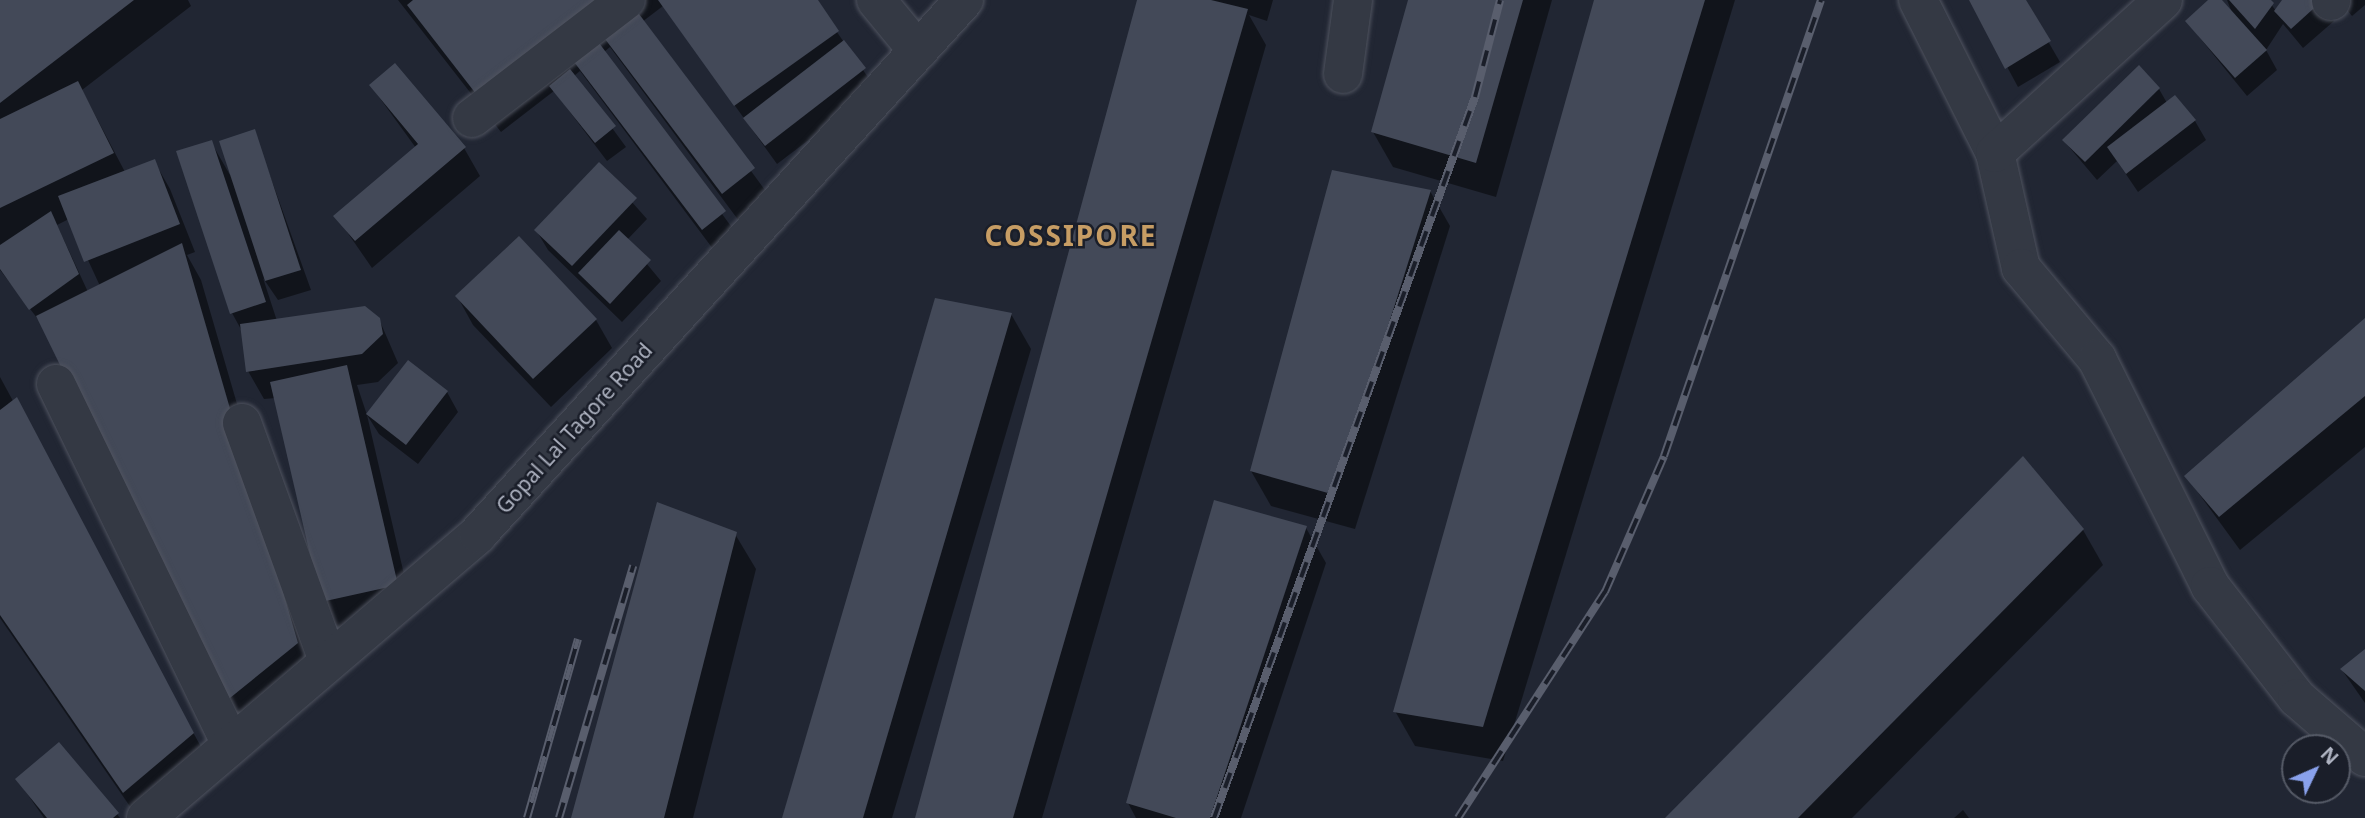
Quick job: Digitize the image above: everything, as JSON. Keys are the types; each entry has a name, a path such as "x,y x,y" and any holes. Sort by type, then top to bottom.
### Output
{"street":[{"path":"472,118 626,0"},
{"path":"876,0 918,51"},
{"name":"Gopal Lal Tagore Road","path":"146,818 478,534 964,0"},
{"path":"1343,74 1353,0"},
{"path":"1918,0 1995,153 2021,268 2103,372 2210,586 2297,698 2363,753"},
{"path":"1995,153 2163,0"},
{"path":"55,384 231,744"},
{"path":"242,423 328,660"}],"building":[{"path":"0,0 134,0 0,103"},
{"path":"413,0 606,0 480,99 407,5"},
{"path":"658,0 818,0 839,31 734,106"},
{"path":"1137,0 1211,0 1248,9 1013,818 915,818"},
{"path":"1408,0 1523,0 1476,163 1371,132"},
{"path":"1594,0 1705,0 1483,727 1393,712"},
{"path":"1969,0 2026,0 2051,41 2005,69"},
{"path":"2208,0 2222,0 2267,50 2235,78 2185,21"},
{"path":"2229,0 2271,0 2274,3 2255,29"},
{"path":"2282,0 2323,0 2291,29 2274,11"},
{"path":"633,6 755,168 722,194 599,31"},
{"path":"593,35 726,211 702,230 568,54"},
{"path":"844,40 866,68 765,146 743,118"},
{"path":"395,63 466,147 355,241 333,216 418,144 369,85"},
{"path":"2139,65 2160,88 2085,162 2062,140"},
{"path":"570,69 616,126 595,143 549,86"},
{"path":"78,81 114,153 0,208 0,119"},
{"path":"2175,95 2196,120 2126,174 2107,147"},
{"path":"255,129 301,270 265,281 219,141"},
{"path":"212,140 266,302 230,314 176,151"},
{"path":"155,159 180,224 84,262 58,196"},
{"path":"599,162 637,198 572,266 534,230"},
{"path":"1332,170 1431,190 1335,495 1250,471"},
{"path":"51,211 79,274 29,310 0,269 0,245"},
{"path":"619,230 651,260 610,304 578,273"},
{"path":"519,236 597,319 533,379 455,296"},
{"path":"182,243 298,643 225,702 36,316"},
{"path":"935,298 1012,313 863,818 782,818"},
{"path":"365,306 380,318 383,334 362,354 246,372 240,324"},
{"path":"2365,318 2365,396 2219,517 2184,476"},
{"path":"408,360 448,391 406,445 366,414"},
{"path":"347,365 398,585 321,602 270,382"},
{"path":"17,397 194,733 123,793 0,615 0,410"},
{"path":"2023,456 2084,529 1798,818 1665,818"},
{"path":"1214,500 1307,526 1210,818 1176,818 1126,803"},
{"path":"657,502 737,532 664,818 571,818"},
{"path":"2365,649 2365,691 2340,669"},
{"path":"59,742 119,813 113,818 47,818 15,779"}],"railway":[{"path":"1214,818 1475,97 1500,0"},
{"path":"1458,818 1605,592 1664,456 1821,0"},
{"path":"559,818 633,566"},
{"path":"527,818 578,639"}],"district":[{"name":"COSSIPORE","path":"1071,235"}]}
